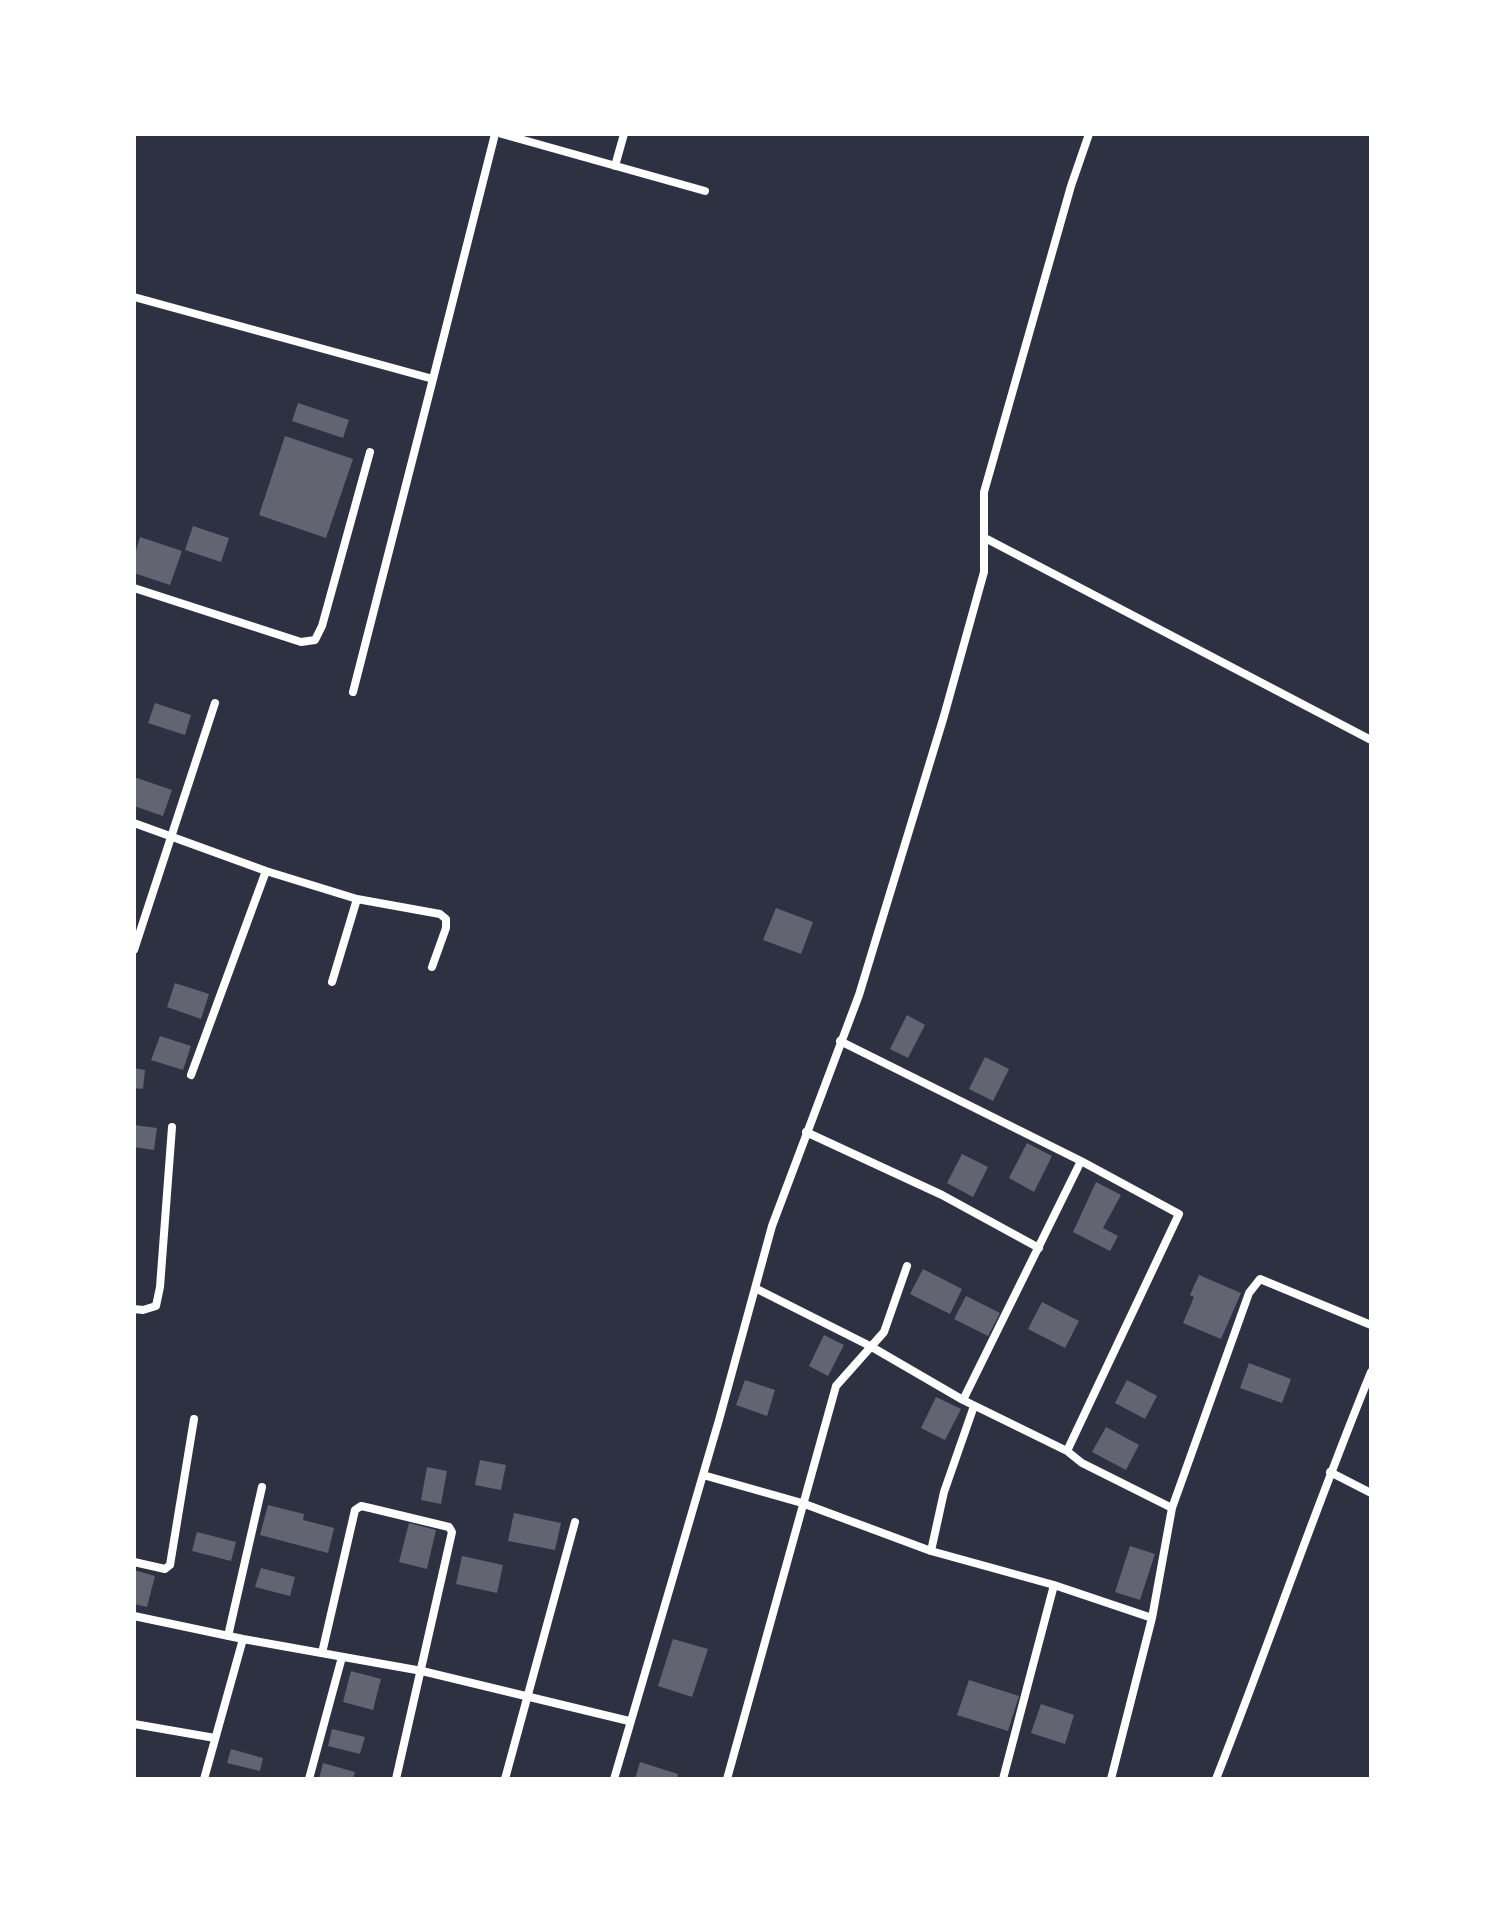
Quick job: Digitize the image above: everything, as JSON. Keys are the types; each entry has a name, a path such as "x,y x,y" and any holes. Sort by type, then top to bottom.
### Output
{"street":[{"path":"353,692 495,134"},
{"path":"502,134 523,137 705,191"},
{"path":"615,166 624,134"},
{"path":"614,1779 772,1226 859,995 944,716 984,572 984,492 1071,186 1089,134"},
{"path":"134,297 433,379"},
{"path":"134,588 301,642 315,640 322,626 370,452"},
{"path":"985,538 1371,740"},
{"path":"134,950 215,703"},
{"path":"134,823 266,871 357,899 432,911 446,919 446,928 432,967"},
{"path":"191,1075 266,871"},
{"path":"332,982 357,899"},
{"path":"840,1041 1081,1161 1179,1214 1067,1451"},
{"path":"134,1309 156,1306 160,1287 172,1127"},
{"path":"806,1132 942,1195 1039,1248"},
{"path":"963,1400 1081,1161"},
{"path":"727,1779 836,1386 884,1332 907,1266"},
{"path":"1111,1779 1152,1618 1172,1508 1249,1293 1260,1279 1371,1325"},
{"path":"755,1288 1172,1508"},
{"path":"1216,1779 1273,1635 1330,1472 1371,1372"},
{"path":"931,1551 944,1492 974,1406"},
{"path":"134,1562 165,1569 170,1565 194,1419"},
{"path":"1330,1472 1371,1493"},
{"path":"703,1475 802,1503 931,1551 1054,1585 1152,1618"},
{"path":"228,1636 262,1487"},
{"path":"322,1653 355,1510 361,1506 442,1524 452,1532 396,1779"},
{"path":"505,1779 575,1522"},
{"path":"1003,1779 1054,1585"},
{"path":"134,1616 422,1671 629,1721"},
{"path":"204,1779 243,1639"},
{"path":"309,1779 342,1657"},
{"path":"134,1724 215,1738"}],"building":[{"path":"298,403 349,420 343,438 292,421"},
{"path":"285,436 353,459 326,538 259,515"},
{"path":"193,526 229,538 221,562 185,550"},
{"path":"140,537 182,551 170,585 134,573 134,557"},
{"path":"155,703 191,715 185,735 148,723"},
{"path":"134,777 172,790 163,816 134,806"},
{"path":"776,908 813,922 801,954 763,940"},
{"path":"175,983 209,994 201,1019 167,1007"},
{"path":"907,1015 925,1025 908,1058 890,1049"},
{"path":"160,1036 191,1046 183,1070 151,1060"},
{"path":"985,1057 1009,1069 993,1101 969,1089"},
{"path":"134,1068 145,1070 143,1089 134,1088"},
{"path":"134,1125 157,1128 154,1150 134,1147"},
{"path":"1027,1143 1052,1156 1034,1192 1009,1178"},
{"path":"962,1154 988,1167 973,1197 947,1183"},
{"path":"1096,1182 1121,1195 1103,1228 1118,1236 1110,1251 1073,1232"},
{"path":"923,1269 962,1289 950,1314 910,1294"},
{"path":"1199,1275 1241,1293 1221,1339 1183,1323"},
{"path":"966,1296 1000,1313 988,1336 954,1319"},
{"path":"1042,1302 1079,1321 1065,1348 1028,1329"},
{"path":"824,1335 844,1345 828,1376 809,1366"},
{"path":"1249,1363 1291,1379 1282,1403 1240,1388"},
{"path":"745,1380 775,1390 767,1416 736,1405"},
{"path":"1127,1380 1157,1396 1145,1419 1115,1403"},
{"path":"936,1397 961,1409 945,1440 921,1428"},
{"path":"1106,1427 1139,1445 1126,1470 1092,1452"},
{"path":"480,1460 506,1465 501,1490 475,1485"},
{"path":"427,1467 447,1471 441,1504 421,1500"},
{"path":"268,1505 304,1514 303,1520 334,1528 328,1553 260,1535"},
{"path":"514,1513 561,1523 555,1550 508,1541"},
{"path":"409,1523 436,1530 427,1569 399,1562"},
{"path":"197,1532 236,1542 231,1561 192,1551"},
{"path":"1130,1546 1155,1554 1140,1600 1115,1592"},
{"path":"462,1556 503,1565 497,1593 456,1584"},
{"path":"261,1568 295,1577 290,1596 255,1587"},
{"path":"134,1570 155,1576 147,1607 134,1604"},
{"path":"673,1639 708,1649 692,1697 658,1686"},
{"path":"351,1671 381,1679 373,1710 343,1702"},
{"path":"969,1680 1019,1696 1008,1731 957,1715"},
{"path":"1041,1704 1074,1715 1065,1744 1031,1733"},
{"path":"332,1729 365,1737 360,1754 328,1746"},
{"path":"231,1749 263,1758 260,1771 227,1763"},
{"path":"640,1762 678,1774 677,1779 635,1779"},
{"path":"323,1763 355,1772 353,1779 319,1779"}]}
